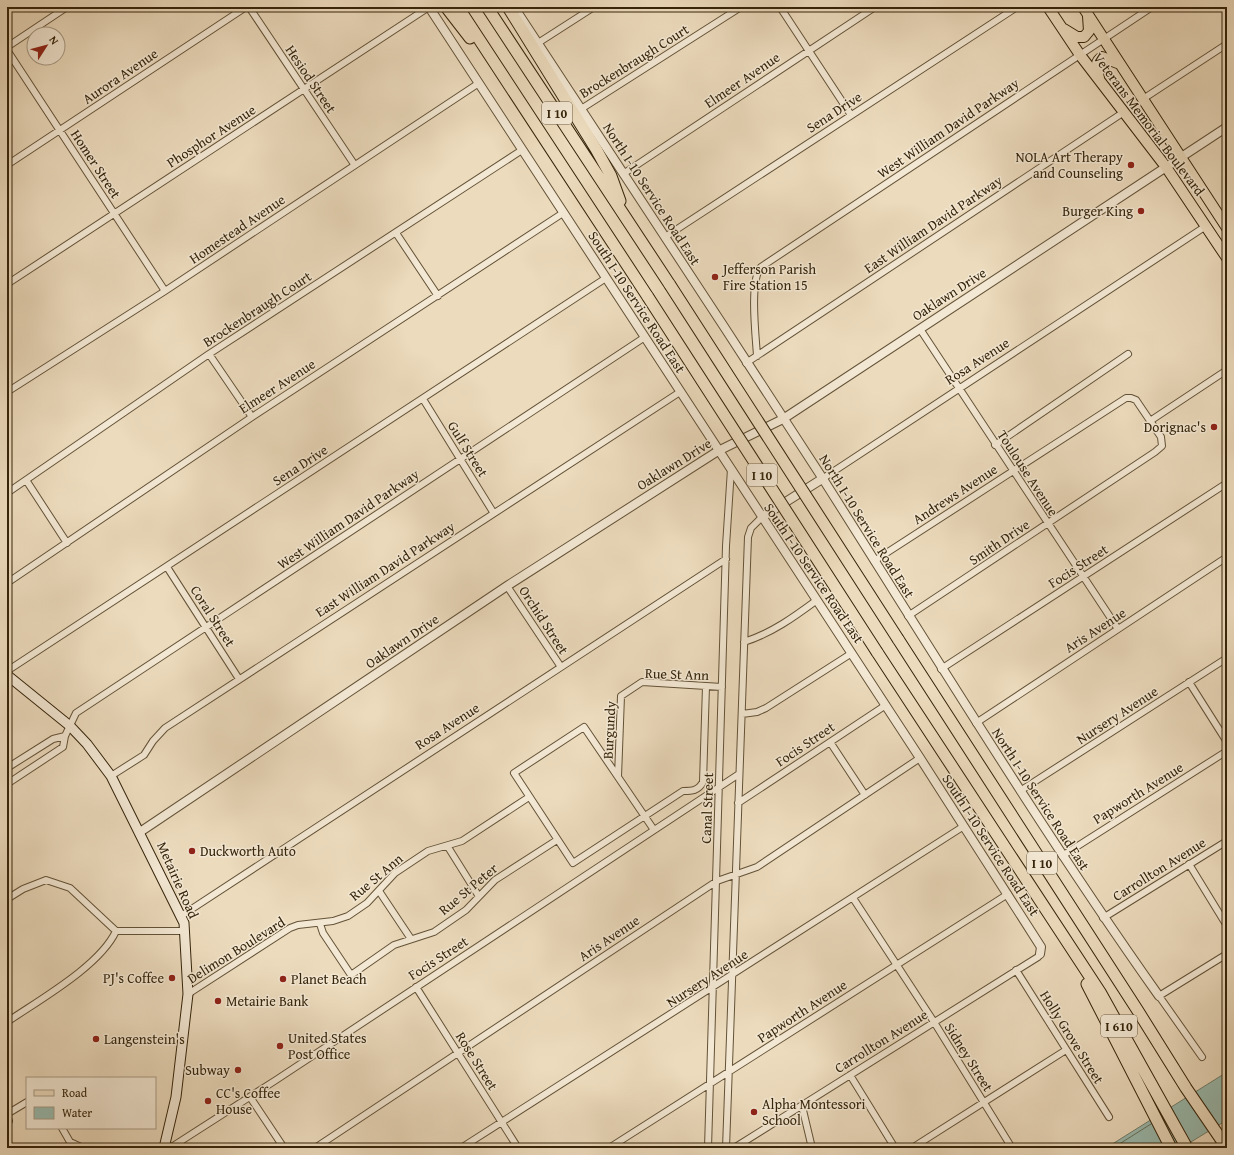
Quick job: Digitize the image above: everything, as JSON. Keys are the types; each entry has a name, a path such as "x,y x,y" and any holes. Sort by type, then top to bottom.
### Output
{"highway":[{"path":"446,7 523,107"},
{"name":"I 10","path":"458,7 1073,952 1093,996 1171,1148"},
{"name":"I 10","path":"487,7 670,285 1138,1011 1186,1088 1227,1148"},
{"path":"508,7 563,94 611,176 626,218"},
{"name":"I 610","path":"1073,952 1100,992 1187,1148"}],"main road":[{"name":"Veterans Memorial Boulevard","path":"1048,7 1080,55 1166,167 1227,258"},
{"name":"Veterans Memorial Boulevard","path":"1086,11 1181,157 1223,214 1227,228"},
{"path":"1062,28 1077,37 1084,37 1089,31 1086,11"},
{"path":"1099,79 1096,64 1102,57 1120,64"},
{"name":"Metairie Road","path":"7,675 70,726 87,744 111,776 181,916 185,931 188,994 176,1097 164,1148"}],"street":[{"path":"7,47 67,7"},
{"name":"Aurora Avenue","path":"7,165 246,7"},
{"name":"Hesiod Street","path":"249,7 354,164"},
{"name":"Phosphor Avenue","path":"7,284 429,7"},
{"name":"South I-10 Service Road East","path":"429,7 1008,894 1041,948 1040,954"},
{"name":"North I-10 Service Road East","path":"514,7 822,479 941,669 1062,856 1103,918 1202,1057"},
{"path":"538,43 594,7"},
{"name":"Brockenbraugh Court","path":"581,109 740,7"},
{"path":"780,7 851,115"},
{"name":"Elmeer Avenue","path":"623,174 875,7"},
{"name":"Sena Drive","path":"665,237 1017,7"},
{"name":"West William David Parkway","path":"757,356 754,305 758,270 1152,7"},
{"path":"1144,99 1227,44"},
{"name":"Homer Street","path":"7,50 165,291"},
{"name":"Homestead Avenue","path":"7,392 165,291 479,82"},
{"name":"East William David Parkway","path":"757,356 1124,112"},
{"name":"Oaklawn Drive","path":"140,832 507,586 718,451 783,419 1227,127"},
{"name":"Brockenbraugh Court","path":"7,493 209,354 522,150"},
{"name":"Elmeer Avenue","path":"7,583 252,417 563,213"},
{"name":"Rosa Avenue","path":"762,517 1206,226"},
{"path":"396,233 438,296"},
{"name":"Sena Drive","path":"7,671 606,278"},
{"name":"Toulouse Avenue","path":"920,330 1047,525 1084,577 1118,629"},
{"name":"West William David Parkway","path":"7,784 59,750 65,742 65,736 76,713 644,337"},
{"path":"209,354 252,417"},
{"path":"995,444 1128,354"},
{"path":"746,363 757,356"},
{"path":"1150,421 1227,370"},
{"name":"East William David Parkway","path":"111,776 144,755 152,741 165,728 493,512 680,392"},
{"name":"Andrews Avenue","path":"874,561 1126,398 1136,400 1150,421"},
{"name":"Gulf Street","path":"423,399 493,512"},
{"name":"Smith Drive","path":"908,616 1155,452 1162,446 1161,437 1150,421"},
{"name":"Canal Street","path":"708,1148 730,469"},
{"path":"26,480 67,543"},
{"name":"Focis Street","path":"941,669 1227,483"},
{"path":"726,1148 748,537 751,528 762,517"},
{"name":"Aris Avenue","path":"976,722 1227,557"},
{"name":"Rosa Avenue","path":"181,916 726,559"},
{"name":"Coral Street","path":"167,567 239,679"},
{"name":"Orchid Street","path":"507,586 560,667"},
{"path":"744,642 762,637 779,628 817,600"},
{"path":"742,714 756,712 766,708 852,653"},
{"name":"Nursery Avenue","path":"1020,791 1227,658"},
{"name":"Rue St Ann","path":"632,688 642,682 722,687"},
{"path":"1189,682 1227,742"},
{"path":"529,796 573,863 683,791 697,789 703,782 706,686"},
{"name":"Burgundy","path":"618,777 621,696 632,688"},
{"name":"Focis Street","path":"738,803 886,705"},
{"name":"Burgundy","path":"529,796 514,773 584,727 654,830"},
{"path":"7,768 53,739 65,736"},
{"path":"830,742 865,795"},
{"name":"Papworth Avenue","path":"1062,856 1227,751"},
{"name":"Aris Avenue","path":"315,1148 717,881 757,867 920,758"},
{"name":"Focis Street","path":"170,1148 250,1097 739,774"},
{"name":"Rue St Ann","path":"320,924 348,916 367,903 395,873 428,851 448,847 467,838 529,796"},
{"name":"Nursery Avenue","path":"461,1148 732,976 964,826"},
{"name":"Rue St Peter","path":"320,924 323,933 351,974 394,946 434,932 466,910 478,895 495,880 557,840"},
{"name":"Carrollton Avenue","path":"1103,918 1227,841"},
{"path":"448,847 478,895"},
{"path":"1189,864 1227,926"},
{"path":"7,899 23,889 46,880 70,888 116,931 185,931"},
{"path":"379,891 411,940"},
{"name":"Papworth Avenue","path":"609,1148 1008,894"},
{"name":"Sidney Street","path":"853,898 934,1022 1012,1148"},
{"name":"Delimon Boulevard","path":"188,994 290,928 298,925 320,924"},
{"path":"7,1022 73,976 96,957 112,939 116,931"},
{"name":"Carrollton Avenue","path":"734,1148 1038,957 1040,954"},
{"path":"1159,996 1227,954"},
{"name":"Holly Grove Street","path":"1016,970 1109,1117"},
{"name":"Rose Street","path":"416,987 518,1148"},
{"path":"912,1148 1066,1050"},
{"path":"850,1076 895,1148"},
{"path":"250,1097 284,1148"},
{"path":"7,1125 9,1121 7,1114 26,1103"},
{"path":"802,1106 812,1148"},
{"path":"63,1129 70,1142 81,1148"}],"water":[{"path":"1227,1072 1227,1120 1181,1148 1106,1148"}],"place":[{"name":"NOLA Art Therapy and Counseling","path":"1131,165"},
{"name":"Burger King","path":"1141,211"},
{"name":"Jefferson Parish Fire Station 15","path":"715,277"},
{"name":"Dorignac's","path":"1214,427"},
{"name":"Duckworth Auto","path":"192,851"},
{"name":"PJ's Coffee","path":"172,978"},
{"name":"Planet Beach","path":"283,979"},
{"name":"Metairie Bank","path":"218,1001"},
{"name":"Langenstein's","path":"96,1039"},
{"name":"United States Post Office","path":"280,1046"},
{"name":"Subway","path":"238,1070"},
{"name":"CC's Coffee House","path":"208,1101"},
{"name":"Alpha Montessori School","path":"754,1112"}]}
